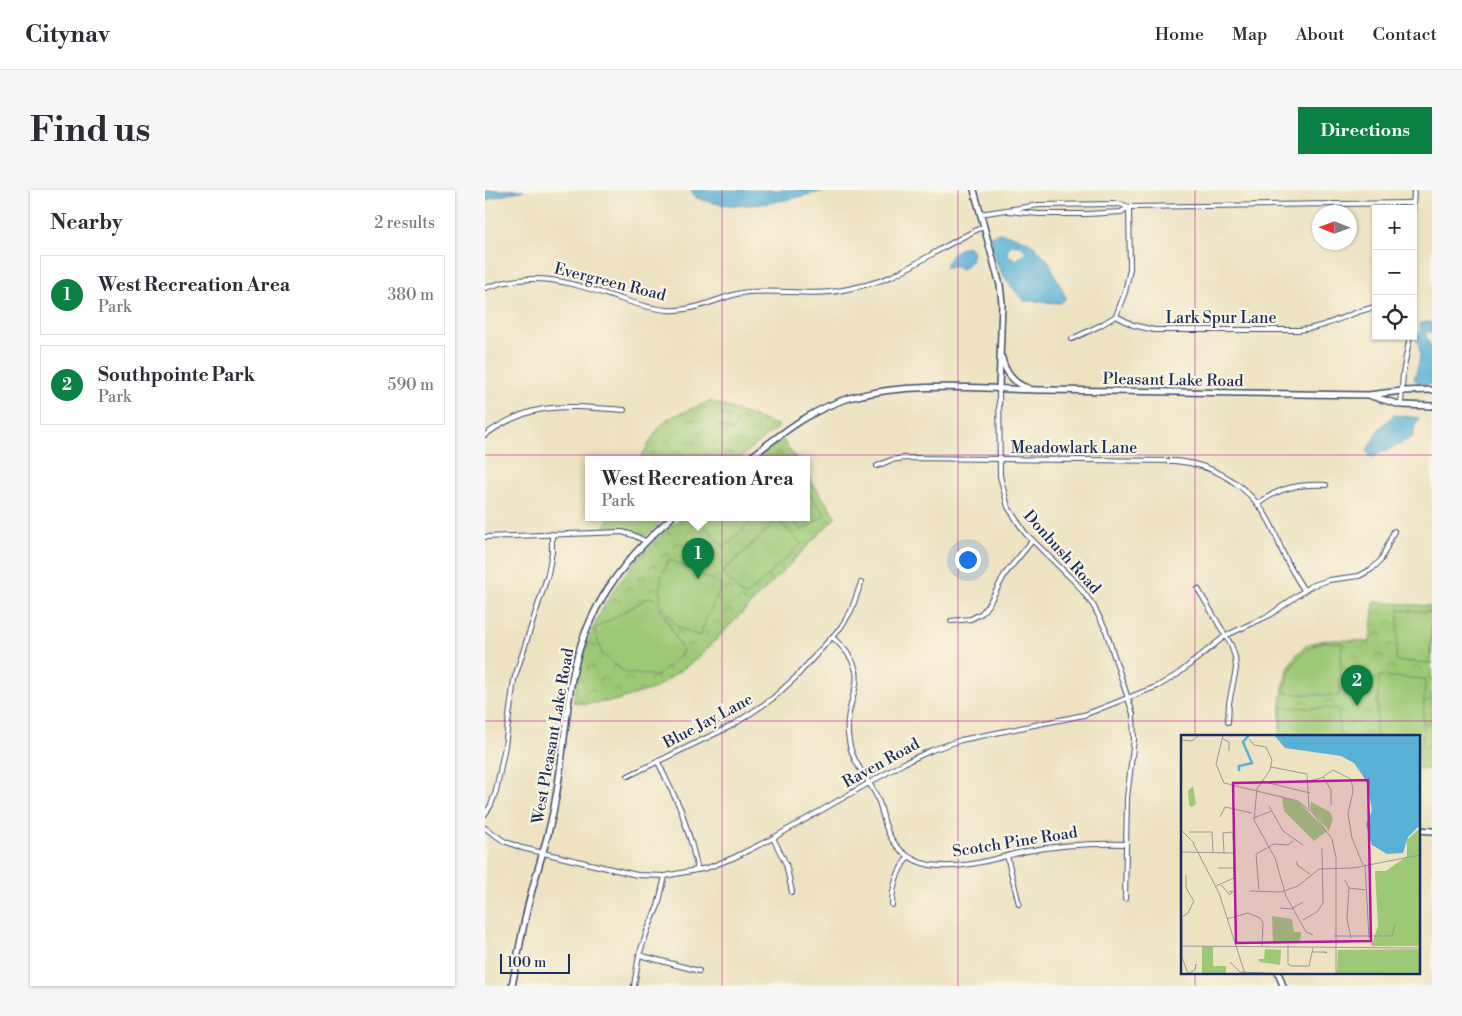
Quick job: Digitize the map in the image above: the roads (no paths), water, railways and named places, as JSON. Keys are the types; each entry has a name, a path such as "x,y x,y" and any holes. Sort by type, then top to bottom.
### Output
{"street":[{"path":"974,190 1000,285 1002,303 999,389"},
{"path":"981,214 1059,204 1120,204 1129,207 1413,204 1414,190"},
{"path":"1004,210 1039,214 1087,214 1121,212 1129,207"},
{"path":"1072,339 1115,316 1125,292 1130,269 1129,207"},
{"name":"Evergreen Road","path":"485,288 513,280 549,279 573,284 645,306 682,310 743,293 779,291 820,293 863,285 889,277 968,233 983,227"},
{"name":"Lark Spur Lane","path":"1115,316 1133,325 1155,330 1303,330 1328,325 1355,312 1372,308"},
{"path":"1401,405 1403,373 1408,340"},
{"path":"1000,351 1003,364 1010,376 1022,386 1036,390"},
{"name":"Pleasant Lake Road","path":"752,456 796,423 826,407 846,399 910,389 1368,395 1432,390"},
{"name":"Donbush Road","path":"999,389 1000,460 1002,486 1008,507 1018,525 1077,584 1093,605 1105,628 1127,699"},
{"name":"Pleasant Lake Road","path":"1368,395 1401,405 1432,406"},
{"path":"485,435 518,415 539,409 567,406 624,410"},
{"name":"Meadowlark Lane","path":"877,466 905,458 1188,463 1205,467 1225,476 1245,490 1258,504 1270,522 1288,564 1304,590"},
{"path":"1258,504 1271,494 1286,488 1303,484 1326,485"},
{"name":"West Pleasant Lake Road","path":"512,986 527,911 555,802 573,677 581,646 593,615 620,571 645,541 668,521"},
{"name":"Raven Road","path":"485,828 508,843 542,854 637,875 665,876 721,863 773,838 918,756 947,745 1084,715 1168,681 1225,636 1270,615 1304,590 1319,582 1359,576 1372,569 1381,560 1394,531"},
{"path":"485,537 621,532 645,541"},
{"path":"485,814 491,805 496,791 517,666 548,574 552,552 552,534"},
{"path":"951,621 971,619 982,613 1005,574 1032,541"},
{"name":"Blue Jay Lane","path":"628,776 733,725 760,709 784,689 841,627 851,611 861,583"},
{"path":"1197,589 1233,650 1236,663 1229,703 1228,722"},
{"path":"832,637 847,651 856,669 857,683 848,721 849,741 855,759 881,805 888,832 896,846 908,857 895,881 892,905"},
{"path":"1125,899 1127,798 1135,731 1133,714 1127,699"},
{"name":"Blue Jay Lane","path":"658,762 687,826 697,870"},
{"path":"1419,830 1432,831"},
{"path":"773,838 785,864 792,892"},
{"name":"Scotch Pine Road","path":"908,857 924,864 941,866 971,864 1064,846 1126,844"},
{"path":"1007,856 1019,904"},
{"path":"635,986 639,955 658,906 665,876"},
{"path":"639,955 699,971"},
{"path":"1279,974 1283,986"}],"water":[{"path":"485,190 524,190 492,198 485,202"},
{"path":"691,190 828,190 775,202 734,205 718,204 695,197"},
{"path":"999,233 1029,242 1048,260 1066,298 1060,303 1024,301 997,264 990,236","holes":["1012,245 1020,245 1026,251 1017,260 1009,256 1007,250"]},
{"path":"967,246 973,251 971,261 962,269 958,267 945,267 953,254"},
{"path":"1420,323 1432,323 1432,332 1426,332 1425,334 1432,348 1432,384 1420,384 1414,379 1419,363 1420,352 1417,338 1421,329"},
{"path":"1394,415 1419,418 1415,425 1413,437 1373,457 1369,456 1367,451 1379,429"}],"place":[{"name":"West Recreation Area","path":"698,579"},
{"name":"Southpointe Park","path":"1357,706"}]}
